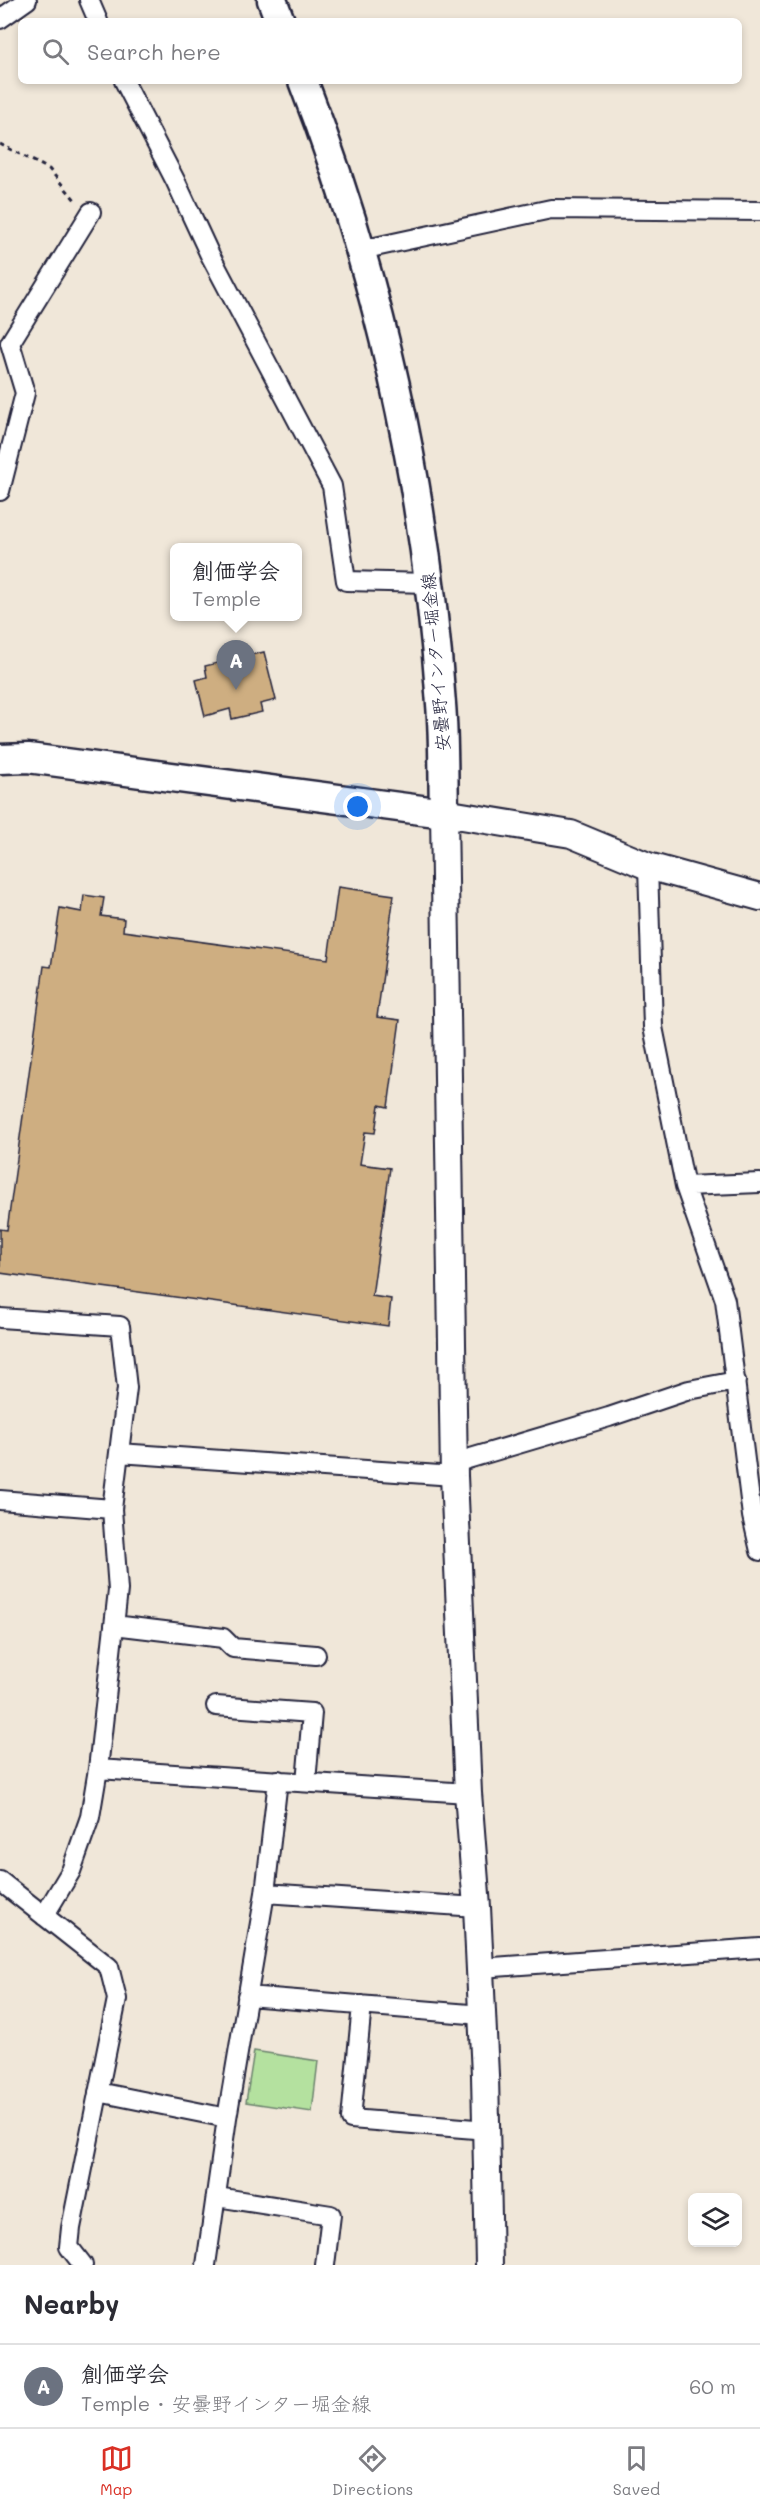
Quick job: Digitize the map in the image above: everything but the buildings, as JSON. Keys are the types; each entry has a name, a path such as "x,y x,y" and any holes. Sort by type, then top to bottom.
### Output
{"main road":[{"path":"272,0 279,18"},
{"name":"安曇野インター堀金線","path":"304,84 361,250 412,460 429,583 441,705 444,813"},
{"path":"0,759 28,758 444,813"}],"street":[{"path":"0,19 27,0"},
{"path":"89,0 97,18"},
{"path":"126,84 177,182 209,253 332,486 346,581 429,583"},
{"path":"361,250 551,209 760,211"},
{"path":"0,491 25,393 10,343 91,212"},
{"path":"489,2265 480,1968 468,1793 454,1469 444,813 571,834 648,866 760,897"},
{"path":"648,866 652,1027 685,1186 725,1300 752,1516 760,1551"},
{"path":"685,1186 760,1183"},
{"path":"0,1318 120,1326 127,1388 112,1509 118,1590 98,1769 90,1817 71,1870 44,1916"},
{"path":"119,1453 454,1469 689,1390 736,1380"},
{"path":"0,1500 112,1509"},
{"path":"114,1625 223,1638 233,1648 316,1655"},
{"path":"216,1706 312,1713 306,1782"},
{"path":"98,1769 468,1793"},
{"path":"206,2265 227,2118 265,1893 278,1780"},
{"path":"0,1881 109,1967 117,1999 71,2229 69,2247 83,2265"},
{"path":"265,1893 477,1907"},
{"path":"480,1968 760,1948"},
{"path":"247,1996 482,2015"},
{"path":"362,2005 351,2119 475,2129"},
{"path":"98,2092 227,2118"},
{"path":"217,2197 331,2216 325,2265"}],"path":[{"path":"0,144 49,169 71,197 91,212"}],"green space":[{"path":"254,2051 318,2061 312,2112 246,2102"}],"place":[{"name":"創価学会","path":"236,690"}]}
